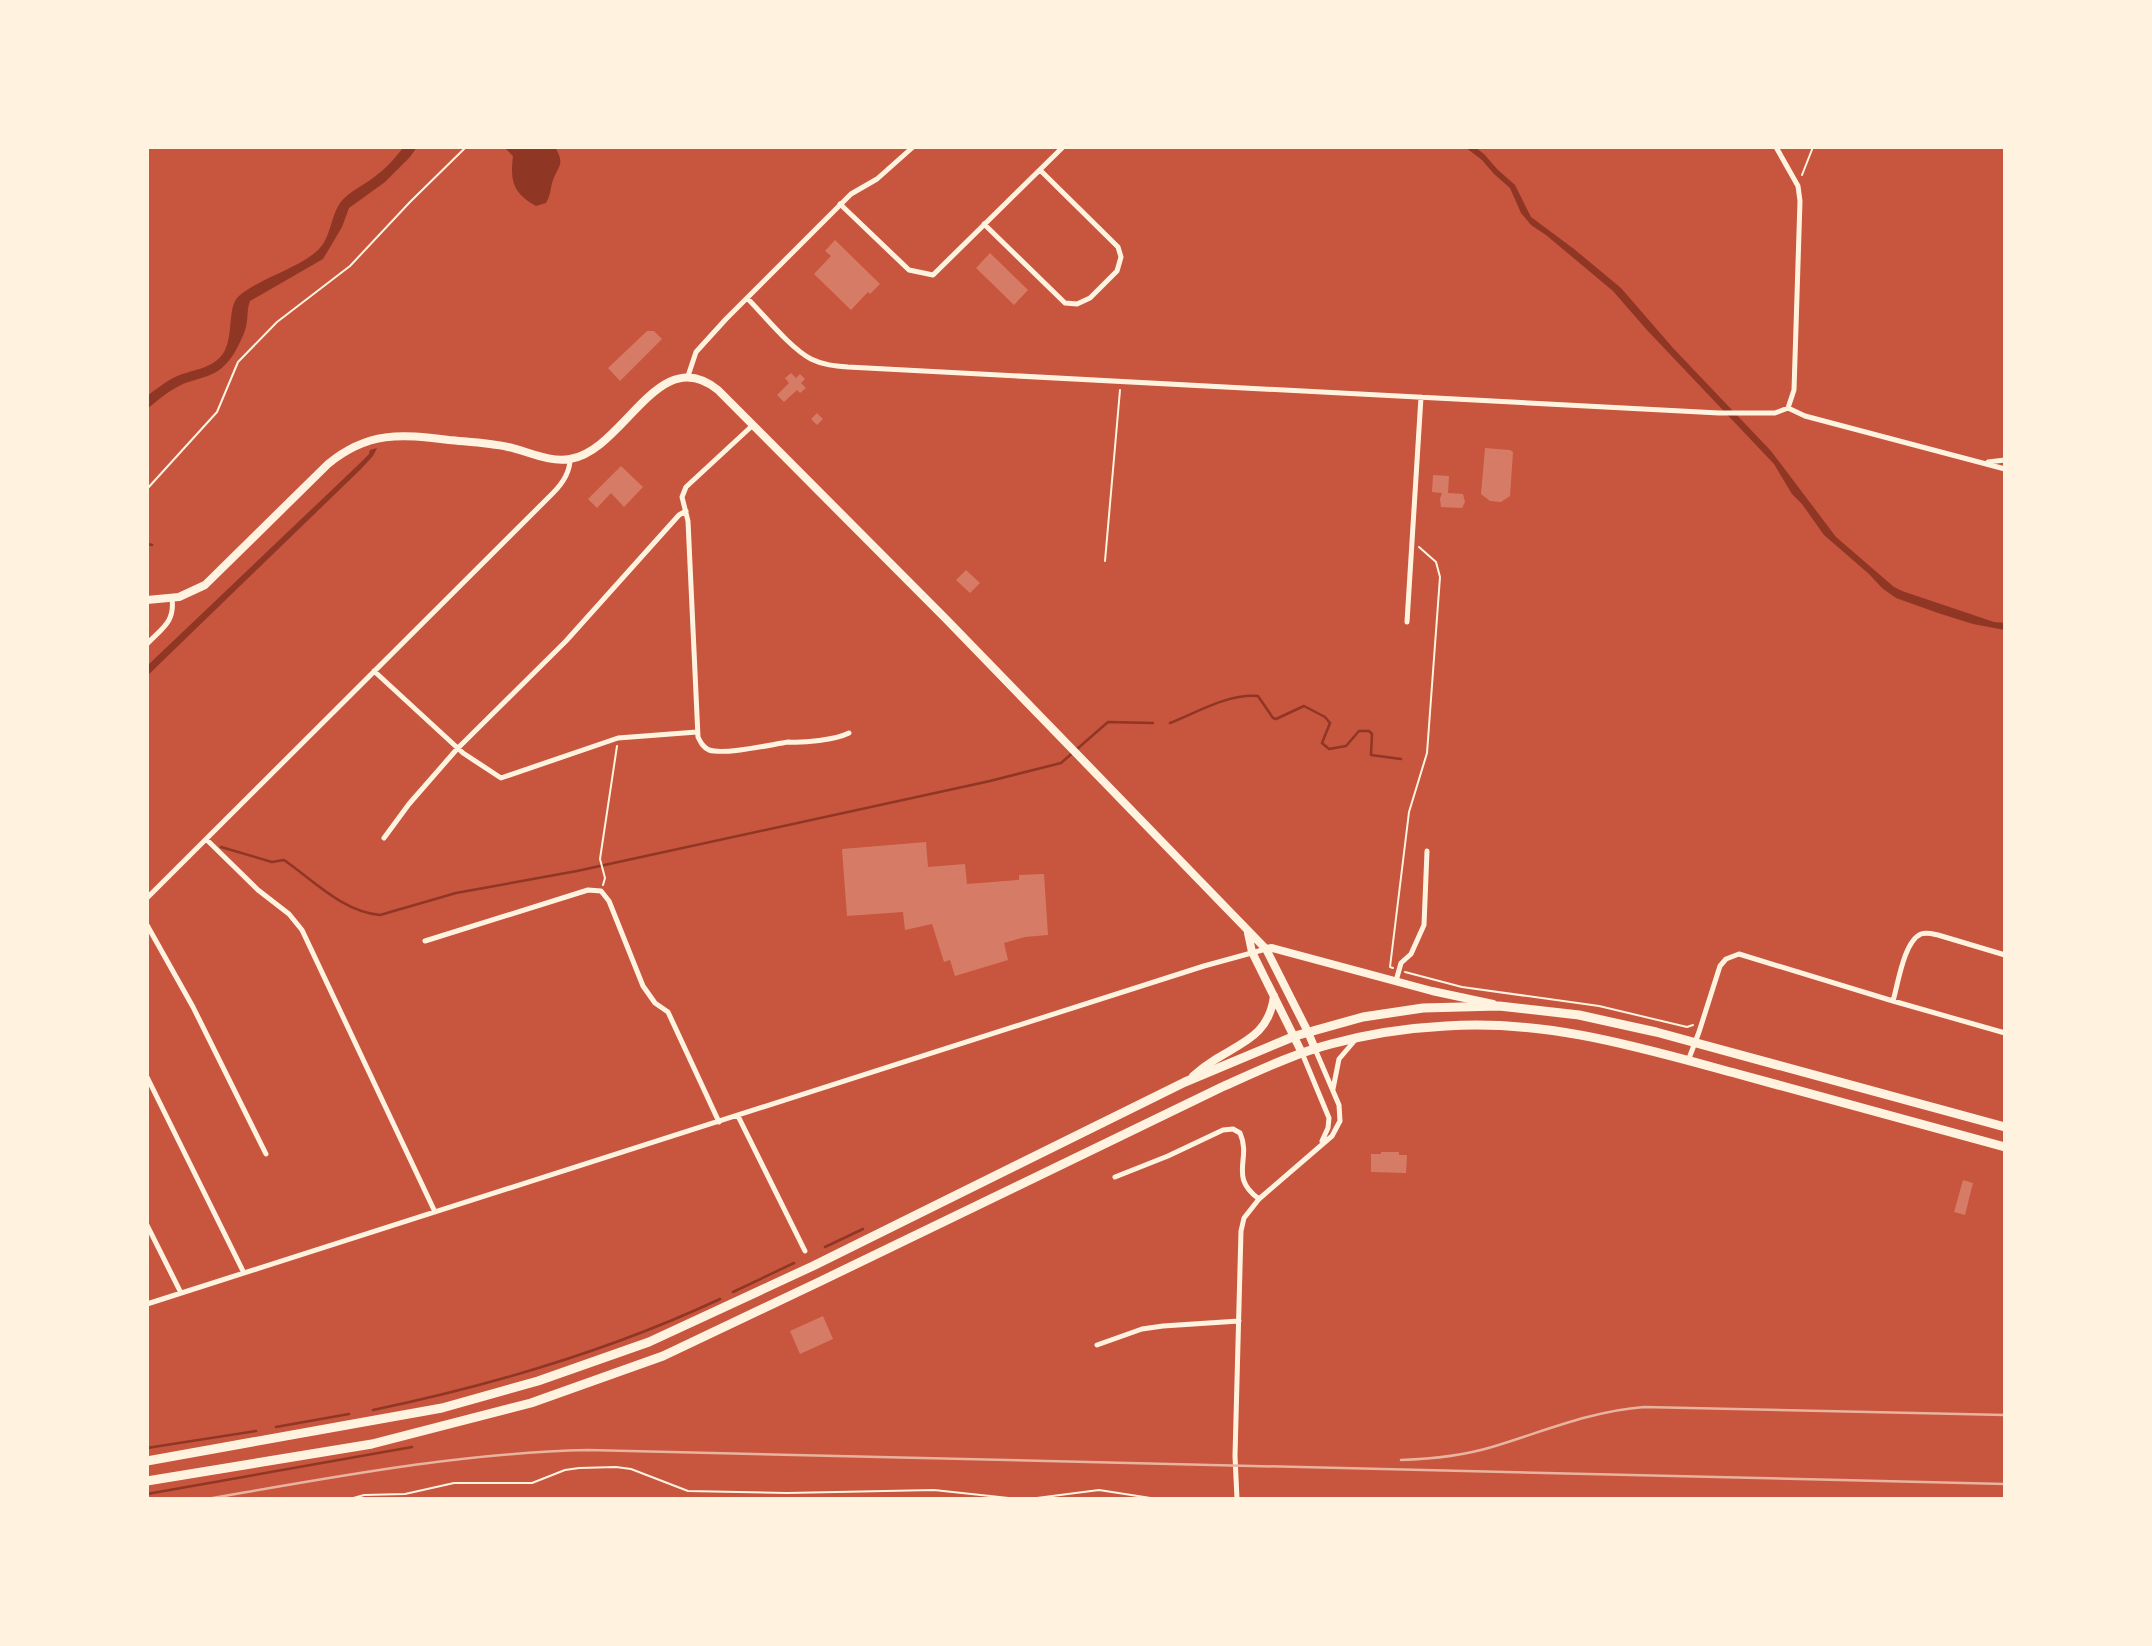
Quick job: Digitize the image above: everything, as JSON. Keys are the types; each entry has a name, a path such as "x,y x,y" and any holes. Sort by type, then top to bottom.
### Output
{"main road":[{"path":"147,600 172,599 192,593 205,584 328,464 345,451 364,442 385,436 414,436 495,445 553,459 570,460 594,449 664,384 675,378 696,377 711,384 753,425 1265,948 1315,1049"},
{"path":"1247,930 1252,952 1302,1053"},
{"path":"1265,948 1499,1006 1579,1014 1696,1042 2005,1127"},
{"path":"1185,1082 1260,1031 1271,1016 1274,996"},
{"path":"147,1461 442,1408 538,1381 649,1342 813,1266 1185,1082 1294,1036 1343,1021 1407,1010 1499,1006"},
{"path":"147,1481 372,1444 531,1402 663,1356 1222,1087 1302,1053 1357,1038 1423,1028 1505,1026 1556,1030 1602,1038 2005,1147"}],"street":[{"path":"688,376 698,348 747,298 850,194 877,179 913,147"},
{"path":"840,205 909,270 933,275 1063,147"},
{"path":"1776,147 1798,186 1800,201 1794,390 1788,408"},
{"path":"985,224 1065,303 1077,304 1090,298 1117,271 1121,257 1118,247 1040,170"},
{"path":"747,298 796,348 808,358 827,365 1723,413 1774,413 1788,408 1805,416 2005,469"},
{"path":"1407,622 1421,397"},
{"path":"753,425 686,487 682,497 690,559 697,732 703,746 720,751 788,742 799,743 849,733"},
{"path":"147,898 553,494 562,484 570,467 570,460"},
{"path":"1984,463 2005,460"},
{"path":"384,838 409,804 457,749 558,649 685,511"},
{"path":"147,644 168,622 173,612 172,599"},
{"path":"373,671 457,749 501,778 618,738 697,732"},
{"path":"205,839 258,890 289,914 302,930 435,1212"},
{"path":"1396,981 1401,963 1411,954 1424,925 1427,851"},
{"path":"425,941 588,890 602,889 643,986 655,1003 668,1012 719,1122"},
{"path":"147,925 193,1007 266,1154"},
{"path":"1893,1001 1909,945 1920,935 1938,935 2005,955"},
{"path":"147,1304 1265,948"},
{"path":"1688,1061 1720,966 1726,959 1739,954 2005,1033"},
{"path":"1333,1092 1339,1059 1357,1038"},
{"path":"1237,1499 1235,1465 1241,1231 1244,1219 1259,1199 1332,1136 1340,1121 1339,1105 1315,1049"},
{"path":"1302,1053 1329,1118 1325,1137 1317,1147"},
{"path":"147,1077 244,1273"},
{"path":"738,1115 805,1251"},
{"path":"1115,1177 1223,1130 1233,1129 1240,1133 1243,1142 1242,1179 1259,1199"},
{"path":"147,1225 181,1293"},
{"path":"1097,1345 1142,1329 1238,1321"}],"path":[{"path":"147,489 217,412 238,362 277,322 350,266 466,147"},
{"path":"1798,186 1813,147"},
{"path":"1105,561 1121,382"},
{"path":"1412,544 1433,558 1440,577 1427,753 1409,812 1390,967 1462,987 1584,1003 1686,1027 1693,1026 1696,1019 1703,1021"},
{"path":"602,889 605,878 600,859 618,738"},
{"path":"349,1499 364,1495 405,1494 454,1483 532,1483 565,1470 616,1467 631,1469 688,1491 787,1493 934,1490 1019,1499"},
{"path":"1029,1499 1099,1490 1157,1499"}],"shaded area":[{"path":"404,147 417,147 385,182 349,208 342,227 323,259 250,301 244,333 227,363 210,375 175,388 147,409 147,396 173,378 208,366 219,358 227,345 233,307 239,296 317,251 325,241 340,203 382,171"},
{"path":"504,147 555,147 560,164 546,203 536,206 518,191 512,173 513,156"},
{"path":"1465,147 1475,147 1515,185 1531,217 1621,288 1673,348 1771,451 1836,537 1894,587 1994,622 2005,623 2005,630 1938,613 1896,598 1882,588 1824,535 1792,494 1774,464 1613,291 1531,225 1521,213 1510,188"},
{"path":"377,448 361,469 147,676 147,666 357,466 370,450"}],"building":[{"path":"835,240 880,284 851,310 814,274 831,256 825,251"},
{"path":"990,253 1028,290 1014,305 976,268"},
{"path":"647,331 654,331 662,339 620,381 608,368"},
{"path":"791,373 796,378 800,374 805,379 801,383 806,388 800,393 797,390 784,402 777,395 789,383 785,378"},
{"path":"817,413 823,419 817,425 811,419"},
{"path":"1485,448 1513,452 1510,496 1501,502 1490,501 1481,494"},
{"path":"621,466 643,487 624,507 611,493 597,508 588,499"},
{"path":"1433,475 1449,476 1448,493 1463,494 1465,502 1462,508 1441,507 1442,493 1432,492"},
{"path":"966,570 980,583 970,593 956,580"},
{"path":"926,842 928,867 965,864 967,884 1019,880 1019,875 1044,874 1048,935 1025,937 1004,943 1008,960 955,976 950,960 944,962 932,924 905,930 903,912 847,916 842,849"},
{"path":"1381,1152 1407,1155 1406,1173 1371,1172 1371,1154"},
{"path":"1963,1180 1973,1183 1965,1215 1954,1212"},
{"path":"823,1316 833,1339 800,1354 790,1331"}],"waterway":[{"path":"147,544 152,545"},
{"path":"1170,723 1224,701 1258,696 1276,719 1304,706 1325,717 1330,723 1322,743 1329,749 1346,746 1359,731 1369,731 1372,734 1371,755 1401,759"},
{"path":"221,847 272,862 284,860 341,902 366,913 380,915 456,893 577,871 990,781 1061,763 1108,722 1153,723"},
{"path":"825,1247 863,1229"},
{"path":"733,1292 794,1263"},
{"path":"373,1410 550,1365 636,1335 720,1299"},
{"path":"276,1427 349,1414"},
{"path":"147,1448 256,1431"},
{"path":"147,1494 412,1447"}],"railway":[{"path":"1401,1460 1469,1453 1586,1417 1644,1407 2005,1415"},
{"path":"207,1499 444,1461 588,1450 2005,1484"}]}
